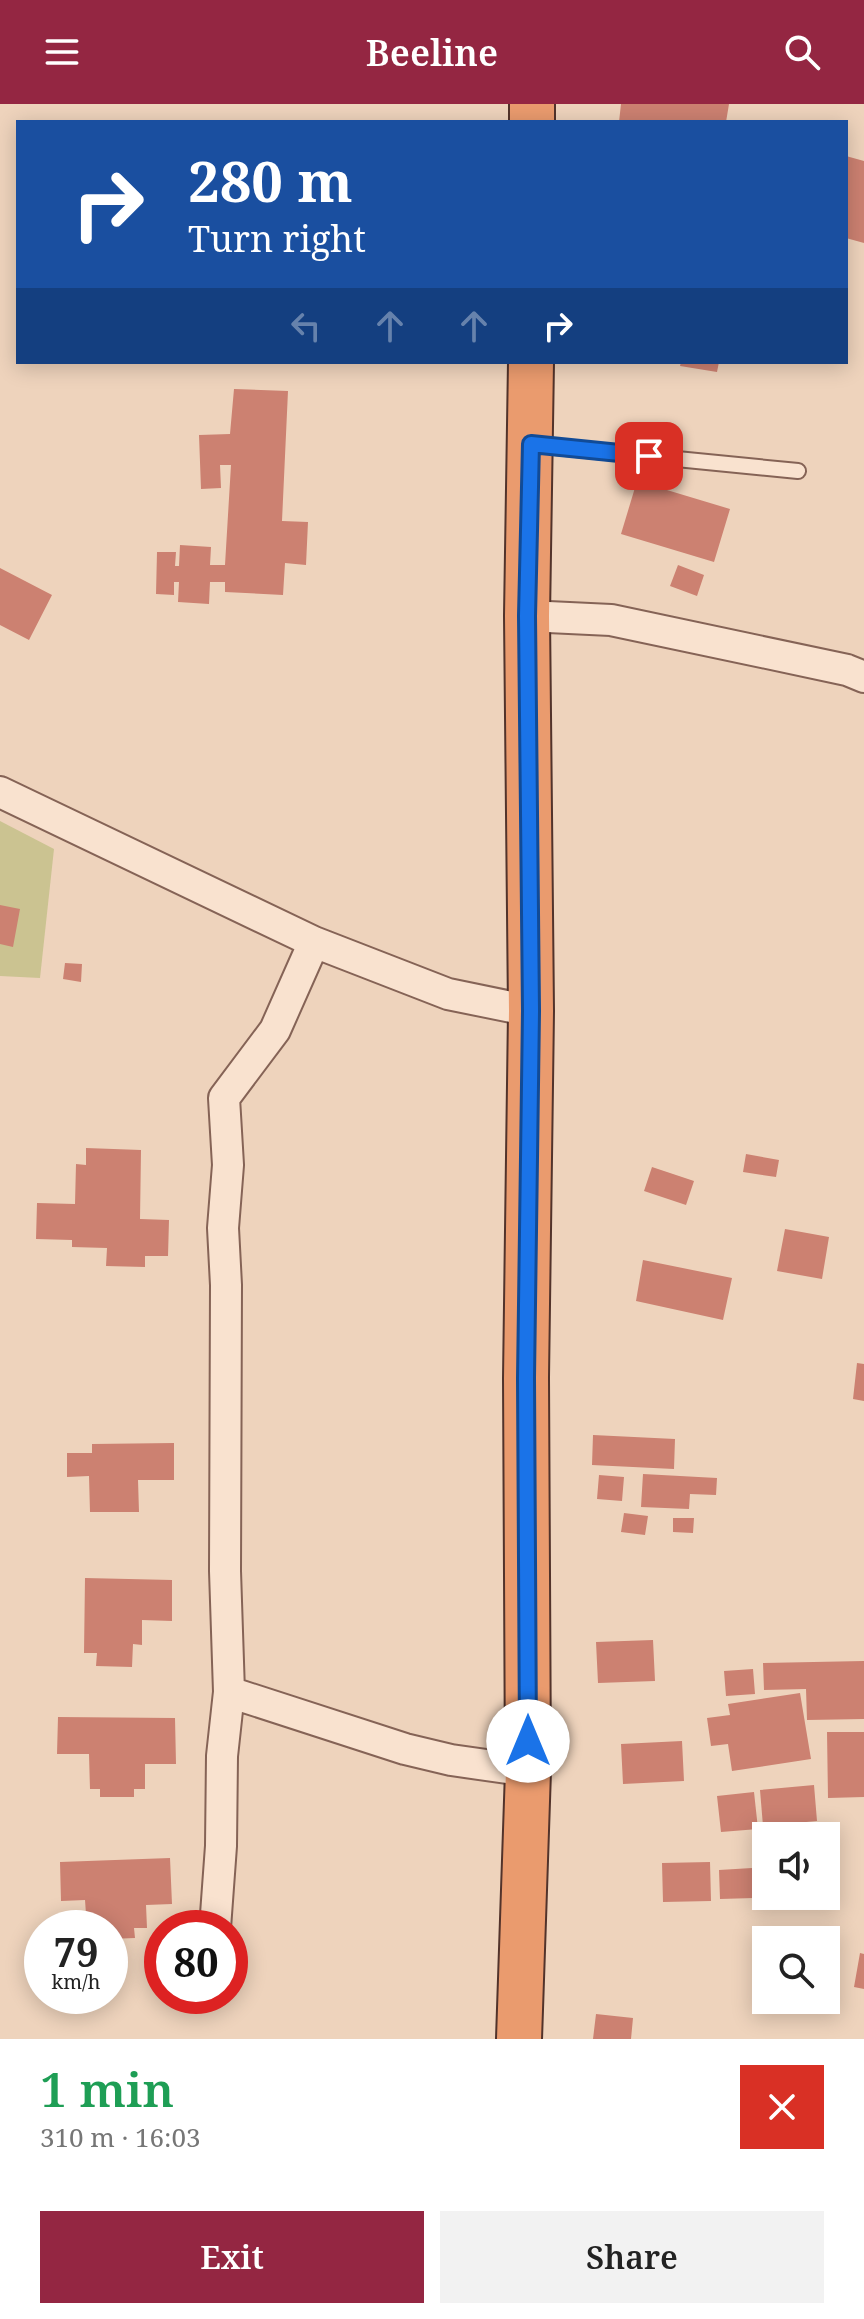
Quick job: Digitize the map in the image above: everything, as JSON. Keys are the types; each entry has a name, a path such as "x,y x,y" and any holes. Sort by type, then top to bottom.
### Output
{"highway":[{"path":"519,2039 528,1771 526,1378 531,1011 527,616 531,364"}],"street":[{"path":"527,616 611,620 847,670 864,677"},
{"path":"0,792 314,942 448,994 531,1011"},
{"path":"216,1910 222,1756 229,1692 225,1571 226,1285 223,1228 228,1165 224,1098 275,1030 314,942"},
{"path":"229,1692 405,1749 451,1760 528,1771"}],"lane":[{"path":"531,444 798,471"}],"shaded area":[{"path":"0,821 54,849 40,978 0,976"}],"building":[{"path":"621,104 729,104 726,120 619,120"},
{"path":"848,157 864,161 864,243 848,239"},
{"path":"680,364 719,364 717,372"},
{"path":"234,389 288,391 282,521 308,522 306,565 285,563 283,595 225,592 225,582 210,582 209,604 178,602 179,582 174,582 174,595 156,594 157,552 176,552 175,566 179,566 180,545 211,547 210,565 225,565 231,465 220,465 221,488 201,489 199,435 230,434"},
{"path":"637,481 730,509 714,562 621,534"},
{"path":"678,565 704,575 697,596 670,586"},
{"path":"0,568 52,595 29,640 0,625"},
{"path":"0,905 20,909 13,947 0,944"},
{"path":"65,963 82,964 81,982 63,979"},
{"path":"86,1148 141,1150 140,1219 169,1220 168,1256 145,1256 145,1267 106,1266 107,1248 72,1247 72,1240 36,1239 37,1203 75,1204 76,1164 86,1165"},
{"path":"746,1154 779,1160 776,1177 743,1172"},
{"path":"652,1167 694,1181 686,1205 644,1191"},
{"path":"785,1229 829,1237 822,1279 777,1271"},
{"path":"643,1260 732,1278 723,1320 636,1301"},
{"path":"857,1363 864,1364 864,1401 853,1399"},
{"path":"593,1435 675,1439 674,1469 592,1465"},
{"path":"174,1443 174,1480 138,1480 139,1512 90,1512 89,1476 67,1477 67,1453 92,1453 92,1444"},
{"path":"643,1474 717,1478 716,1495 690,1494 689,1509 641,1507"},
{"path":"599,1475 624,1477 622,1501 597,1499"},
{"path":"624,1513 648,1516 645,1535 621,1532"},
{"path":"673,1518 694,1518 693,1533 673,1532"},
{"path":"85,1578 172,1580 172,1621 142,1620 142,1645 133,1644 132,1667 96,1666 97,1653 84,1653"},
{"path":"653,1640 655,1681 598,1683 596,1642"},
{"path":"864,1661 864,1719 807,1720 806,1689 764,1690 763,1663"},
{"path":"753,1669 755,1694 726,1696 724,1671"},
{"path":"800,1693 811,1759 732,1771 728,1744 711,1746 707,1718 730,1715 728,1704"},
{"path":"58,1717 175,1718 176,1764 145,1764 145,1789 134,1789 134,1797 100,1797 100,1789 90,1789 89,1754 57,1754"},
{"path":"827,1732 864,1732 864,1797 828,1798"},
{"path":"682,1741 684,1781 623,1784 621,1744"},
{"path":"814,1785 817,1821 763,1822 760,1790"},
{"path":"754,1792 757,1822 752,1822 752,1829 721,1832 717,1796"},
{"path":"170,1858 172,1904 146,1905 144,1928 134,1928 135,1938 128,1938 128,1910 86,1910 85,1900 61,1901 60,1862"},
{"path":"710,1862 711,1901 663,1902 662,1863"},
{"path":"752,1868 752,1898 720,1899 719,1870"},
{"path":"860,1953 864,1954 864,1989 854,1987"},
{"path":"596,2014 633,2018 631,2039 593,2039"}],"route":[{"path":"528,1741 526,1378 531,1011 527,616 531,444 649,456"}]}
